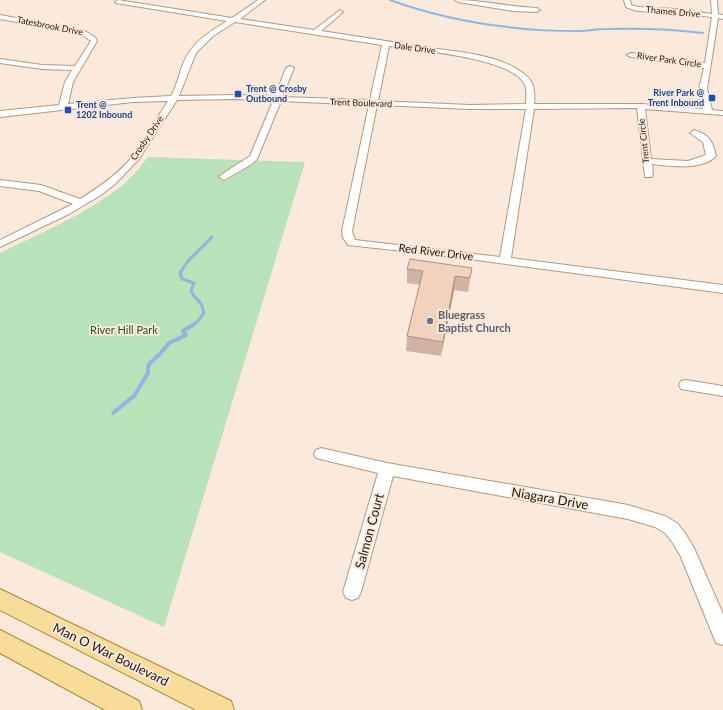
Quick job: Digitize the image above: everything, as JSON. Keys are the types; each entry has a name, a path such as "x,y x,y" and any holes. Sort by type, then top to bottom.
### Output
{"main road":[{"name":"Man O War Boulevard","path":"0,599 222,710"},
{"path":"0,641 130,710"}],"street":[{"name":"Crosby Drive","path":"0,244 80,203 107,186 129,165 174,98 195,49 207,38 262,0"},
{"path":"458,0 513,9 538,10"},
{"name":"Thames Drive","path":"627,0 628,6 637,9 676,11 723,17"},
{"path":"708,112 703,89 708,66 715,16 714,0"},
{"name":"Dale Drive","path":"118,2 476,58 509,68 516,72 528,82 530,90 530,107 505,261"},
{"path":"315,33 340,12"},
{"name":"Tatesbrook Drive","path":"0,17 81,31 89,34 94,41 69,82 63,107"},
{"name":"Red River Drive","path":"386,44 347,231 350,241 356,244 413,249 723,289"},
{"name":"River Park Circle","path":"631,55 708,66"},
{"path":"0,61 42,67 77,68"},
{"path":"224,177 254,157 290,68"},
{"name":"Trent Boulevard","path":"0,114 63,107 174,98 236,97 470,107 641,106 723,113"},
{"name":"Trent Circle","path":"641,106 648,175"},
{"path":"646,161 678,164 705,160 711,156 709,142 706,138 694,133"},
{"path":"0,183 40,187 54,191 80,203"},
{"path":"686,385 723,391"},
{"name":"Niagara Drive","path":"321,454 386,469 628,512 659,521 671,528 682,543 718,615 723,636"},
{"name":"Salmon Court","path":"352,592 386,469"}],"green space":[{"name":"River Hill Park","path":"148,157 305,162 164,627 0,552 0,253 69,219 104,199 132,176"}],"building":[{"name":"Bluegrass Baptist Church","path":"410,259 472,268 470,278 455,276 443,342 407,336 423,271 407,269"}],"waterway":[{"path":"390,0 436,14 483,24 506,27 554,31 654,29 703,33"},
{"path":"191,326 198,321 204,313 200,302 191,291 194,283 182,279 180,273 188,261 212,237"},
{"path":"113,413 134,396 148,373 150,363 169,343 186,335 183,331 193,325"}],"place":[{"name":"Trent @ Crosby Outbound","path":"238,94"},
{"name":"River Park @ Trent Inbound","path":"712,98"},
{"name":"Trent @ 1202 Inbound","path":"68,110"},
{"name":"Bluegrass Baptist Church","path":"430,321"}]}
